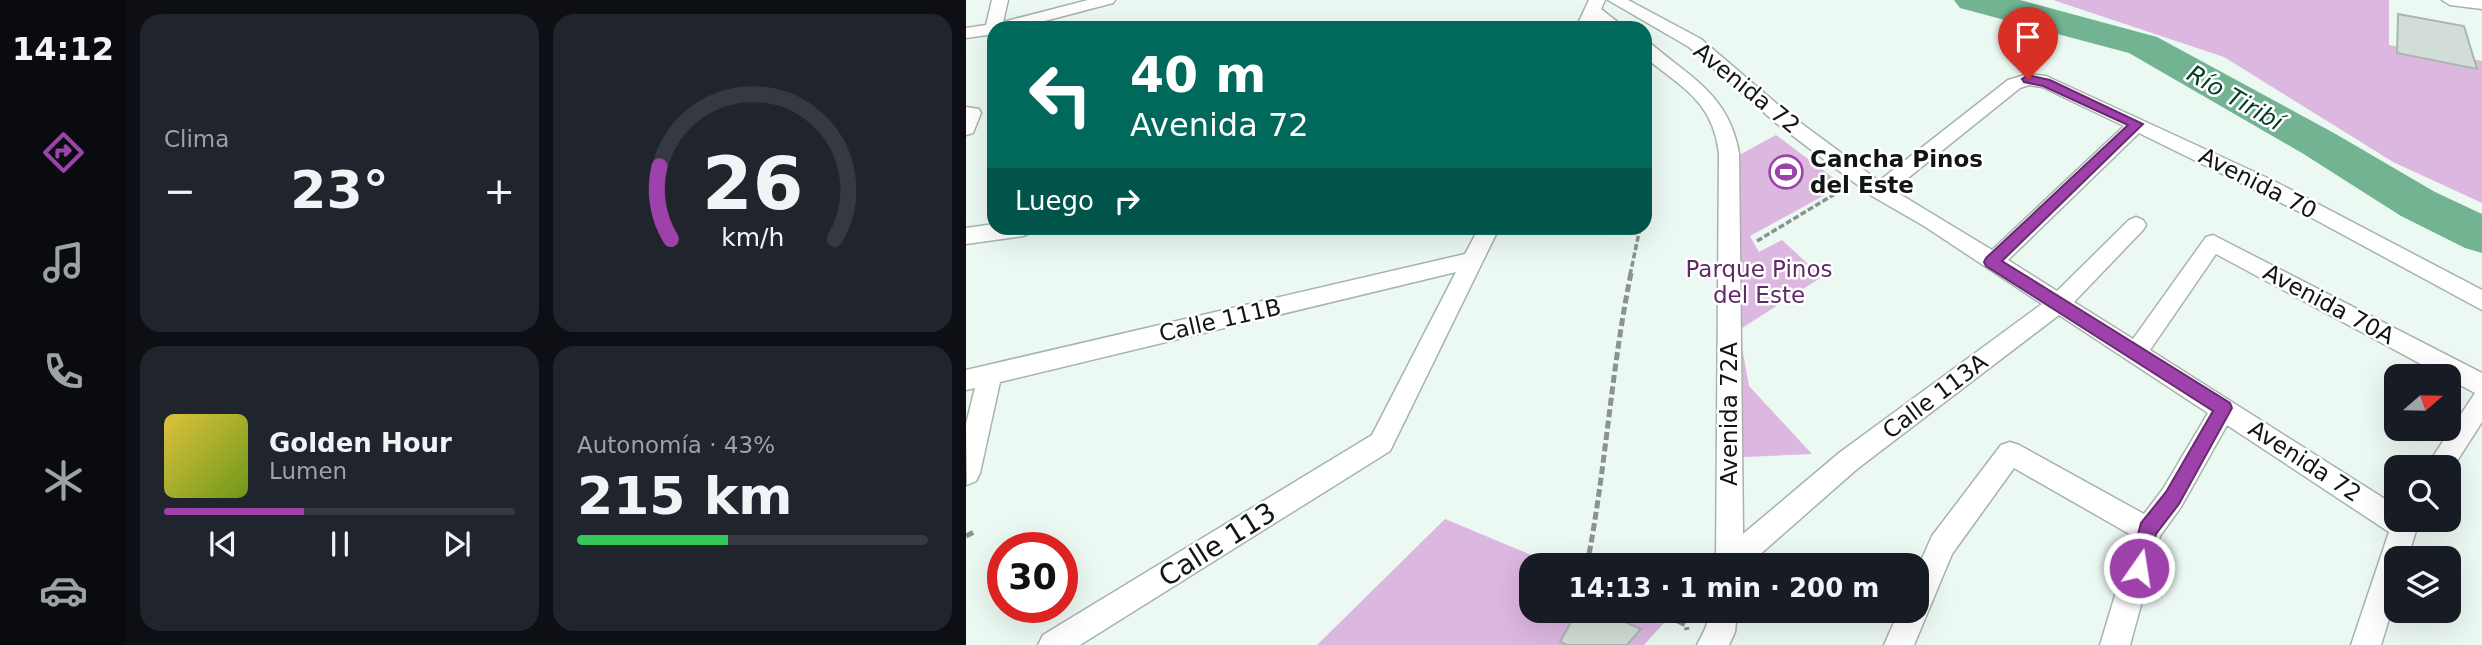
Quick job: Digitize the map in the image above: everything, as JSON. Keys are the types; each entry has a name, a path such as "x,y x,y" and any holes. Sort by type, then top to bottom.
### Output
{"street":[{"path":"996,21 1000,0"},
{"path":"1026,21 1107,0"},
{"name":"Avenida 72","path":"1616,0 1695,43 1783,118 1871,184 2135,354 2384,509"},
{"path":"2450,0 2482,4"},
{"path":"1587,21 1595,5 1610,21"},
{"path":"966,33 987,30"},
{"name":"Avenida 72A","path":"1652,54 1710,102 1726,128 1729,153 1730,553"},
{"name":"Avenida 70","path":"1871,184 2014,84 2028,79 2046,82 2210,157 2482,301"},
{"path":"1992,262 2137,124"},
{"name":"Calle 113A","path":"1743,553 1848,461 2059,303 2137,225"},
{"path":"966,236 987,233"},
{"path":"1474,260 1486,235"},
{"name":"Avenida 70A","path":"2135,354 2213,243 2482,385"},
{"name":"Calle 111B","path":"978,377 1474,260"},
{"name":"Calle 113","path":"1054,645 1381,443 1474,260"},
{"path":"967,473 978,377"},
{"path":"2447,455 2482,401"},
{"path":"2115,645 2148,530 2172,498 2224,408"},
{"path":"1929,575 1942,545 2010,453 2148,530"},
{"path":"2366,645 2401,532"},
{"path":"1712,645 1720,632 1721,623"},
{"path":"1899,645 1909,623"}],"path":[{"path":"1757,241 1871,184"},
{"path":"1589,553 1600,499 1618,335 1639,235"},
{"path":"966,536 974,532"},
{"path":"1682,623 1688,631 1682,638"}],"green space":[{"path":"2053,0 2389,0 2389,45 2482,61 2482,203 2393,162 2224,57"},
{"name":"Parque Pinos del Este","path":"1776,135 1843,185 1750,236 1759,252 1782,240 1822,277 1739,330 1749,386 1812,454 1722,458 1730,160"},
{"path":"1445,519 1526,553 1519,553 1519,623 1664,623 1644,645 1317,645"}],"building":[{"path":"2398,14 2464,26 2477,69 2397,53"},
{"path":"1570,623 1627,623 1641,629 1627,645 1567,645 1560,642"}],"waterway":[{"name":"Río Tiribí","path":"1973,0 2143,45 2318,143 2418,204 2482,235"}],"place":[{"name":"Cancha Pinos del Este","path":"1786,172"}],"route":[{"path":"2028,79 2046,82 2137,124 1992,262 2224,408 2172,498 2148,530 2139,568"}]}
